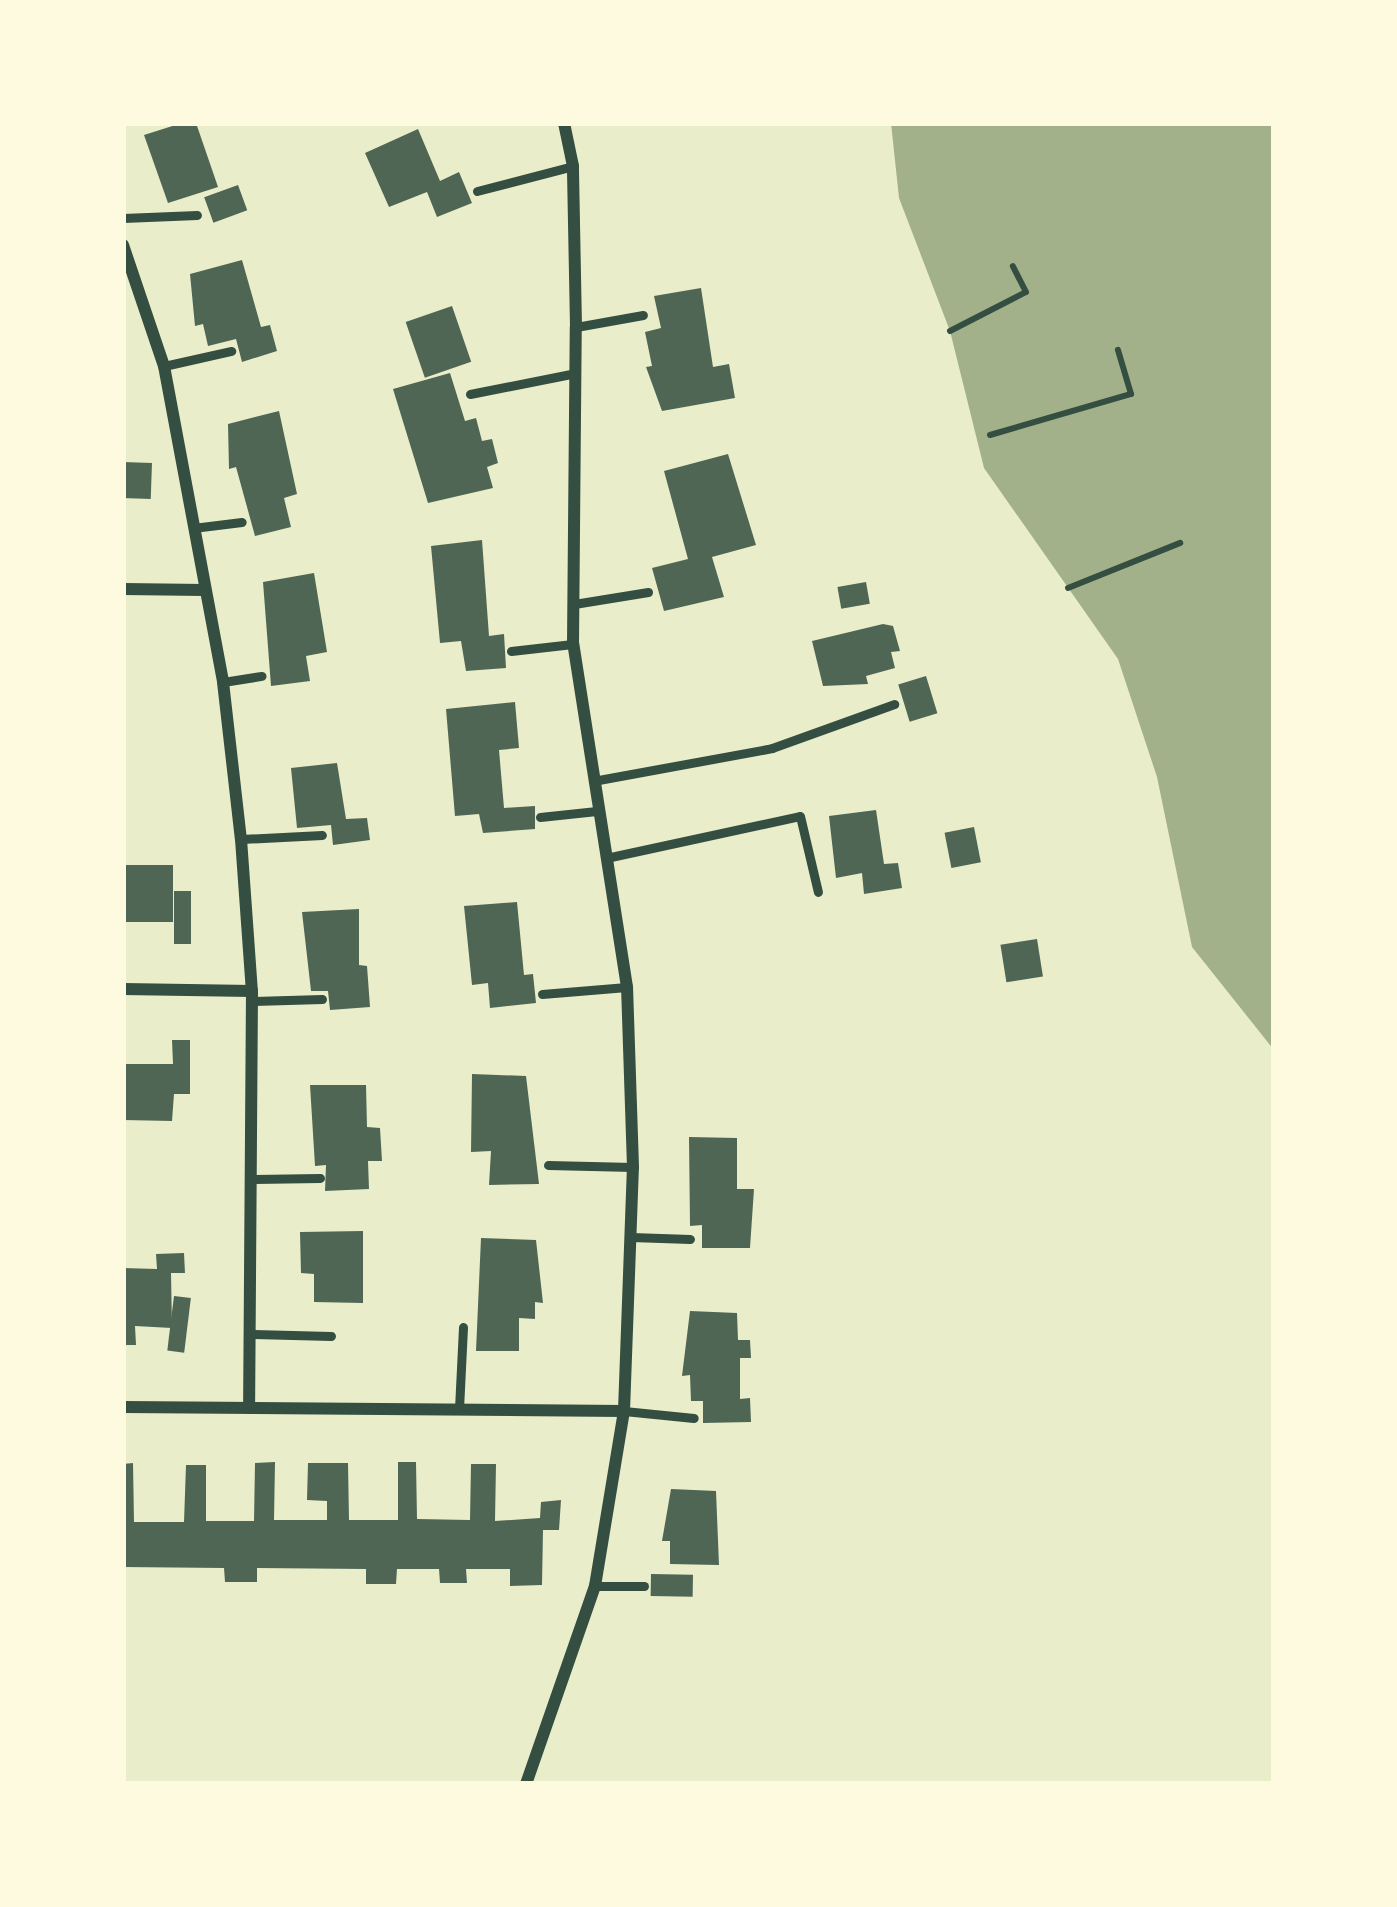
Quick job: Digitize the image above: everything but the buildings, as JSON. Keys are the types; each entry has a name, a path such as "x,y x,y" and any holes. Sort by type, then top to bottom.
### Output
{"street":[{"path":"526,1784 595,1586 624,1411 633,1167 627,987 573,644 577,373 573,166 564,123"},
{"path":"123,245 164,366 190,529 223,682 241,839 252,996 249,1408"},
{"path":"123,589 204,590"},
{"path":"123,989 252,996"},
{"path":"123,1407 624,1411"}],"lane":[{"path":"477,191 573,166"},
{"path":"123,218 197,215"},
{"path":"576,327 643,315"},
{"path":"164,366 231,351"},
{"path":"470,394 577,373"},
{"path":"190,529 242,522"},
{"path":"574,604 647,592"},
{"path":"512,651 573,644"},
{"path":"223,682 262,676"},
{"path":"593,781 772,748 894,704"},
{"path":"540,817 597,811"},
{"path":"605,858 800,816 818,892"},
{"path":"241,839 322,836"},
{"path":"542,994 627,987"},
{"path":"252,996 322,999"},
{"path":"548,1165 633,1167"},
{"path":"254,1179 320,1178"},
{"path":"631,1237 690,1239"},
{"path":"459,1409 463,1327"},
{"path":"251,1334 331,1336"},
{"path":"624,1411 694,1418"},
{"path":"595,1586 644,1586"}],"path":[{"path":"950,331 1026,292 1013,266"},
{"path":"990,435 1131,394 1118,350"},
{"path":"1068,588 1180,543"}],"shaded area":[{"path":"891,123 1274,123 1274,1050 1192,947 1157,777 1118,659 984,468 950,331 899,198"}]}
